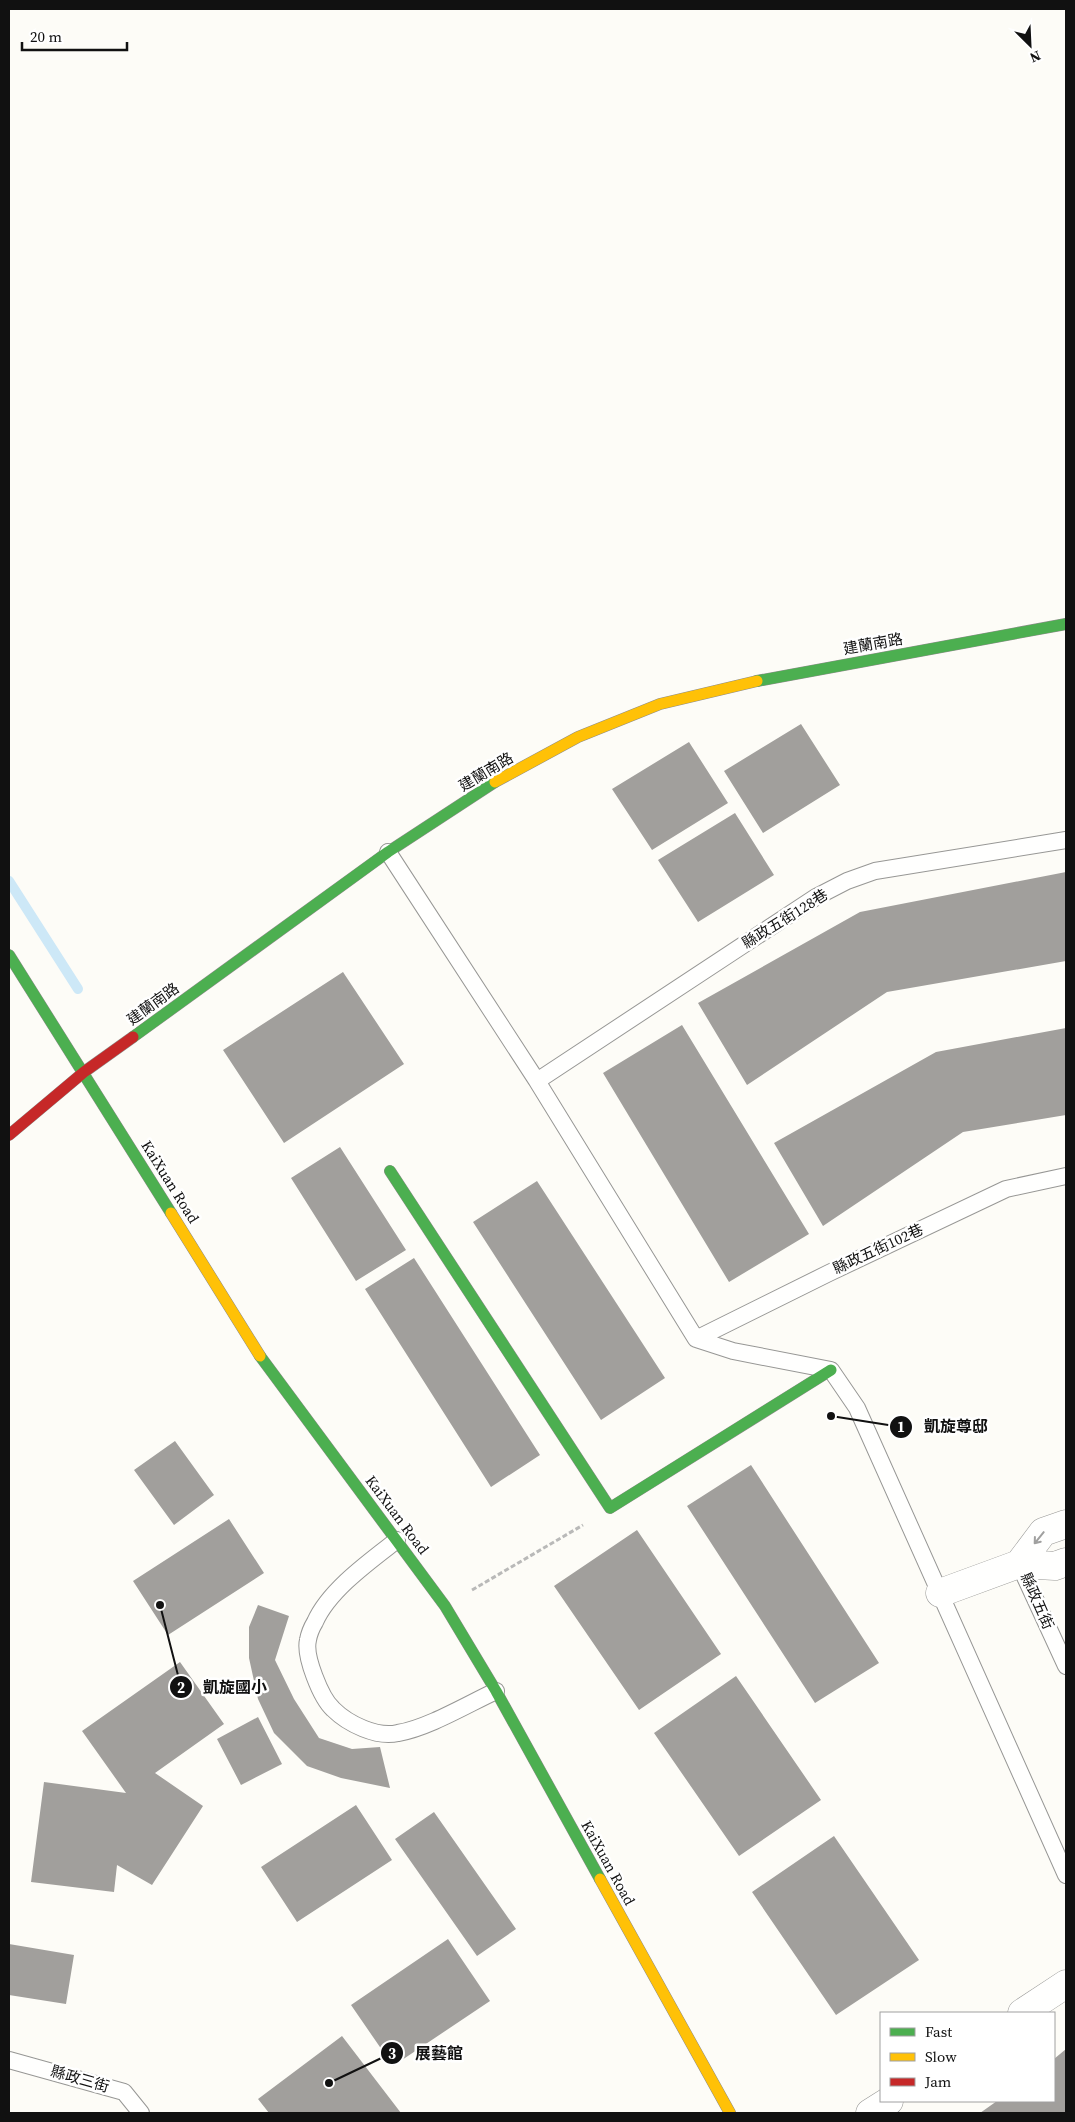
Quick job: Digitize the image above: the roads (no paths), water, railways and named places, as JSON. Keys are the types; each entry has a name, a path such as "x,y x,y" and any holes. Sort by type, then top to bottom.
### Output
{"street":[{"name":"建蘭南路","path":"9,1135 84,1072 388,852 490,785 578,737 660,704 770,678 1066,624"},
{"name":"KaiXuan Road","path":"9,955 84,1072 261,1358 445,1606 496,1691 730,2113"},
{"path":"390,1171 610,1508 831,1370"},
{"path":"1020,1564 1043,1532 1066,1524"},
{"path":"940,1593 1020,1564 1055,1566 1066,1562"},
{"path":"1024,2012 1066,1984"},
{"path":"870,2113 887,2102"}],"lane":[{"name":"縣政五街128巷","path":"537,1081 816,897 847,881 875,871 1066,840"},
{"path":"388,852 537,1081 696,1339 733,1352 831,1370 857,1408 1066,1875"},
{"name":"縣政五街102巷","path":"696,1339 1006,1189 1066,1176"},
{"path":"397,1540 357,1570 327,1603 315,1620 307,1641 310,1665 320,1689 332,1709 372,1732 398,1734 435,1720 496,1691"},
{"name":"縣政五街","path":"1020,1564 1066,1666"},
{"name":"縣政三街","path":"9,2060 124,2092 141,2113"}],"waterway":[{"path":"9,881 78,989"}],"place":[{"name":"凱旋尊邸","path":"831,1416"},
{"name":"凱旋國小","path":"160,1605"},
{"name":"展藝館","path":"329,2083"}]}
